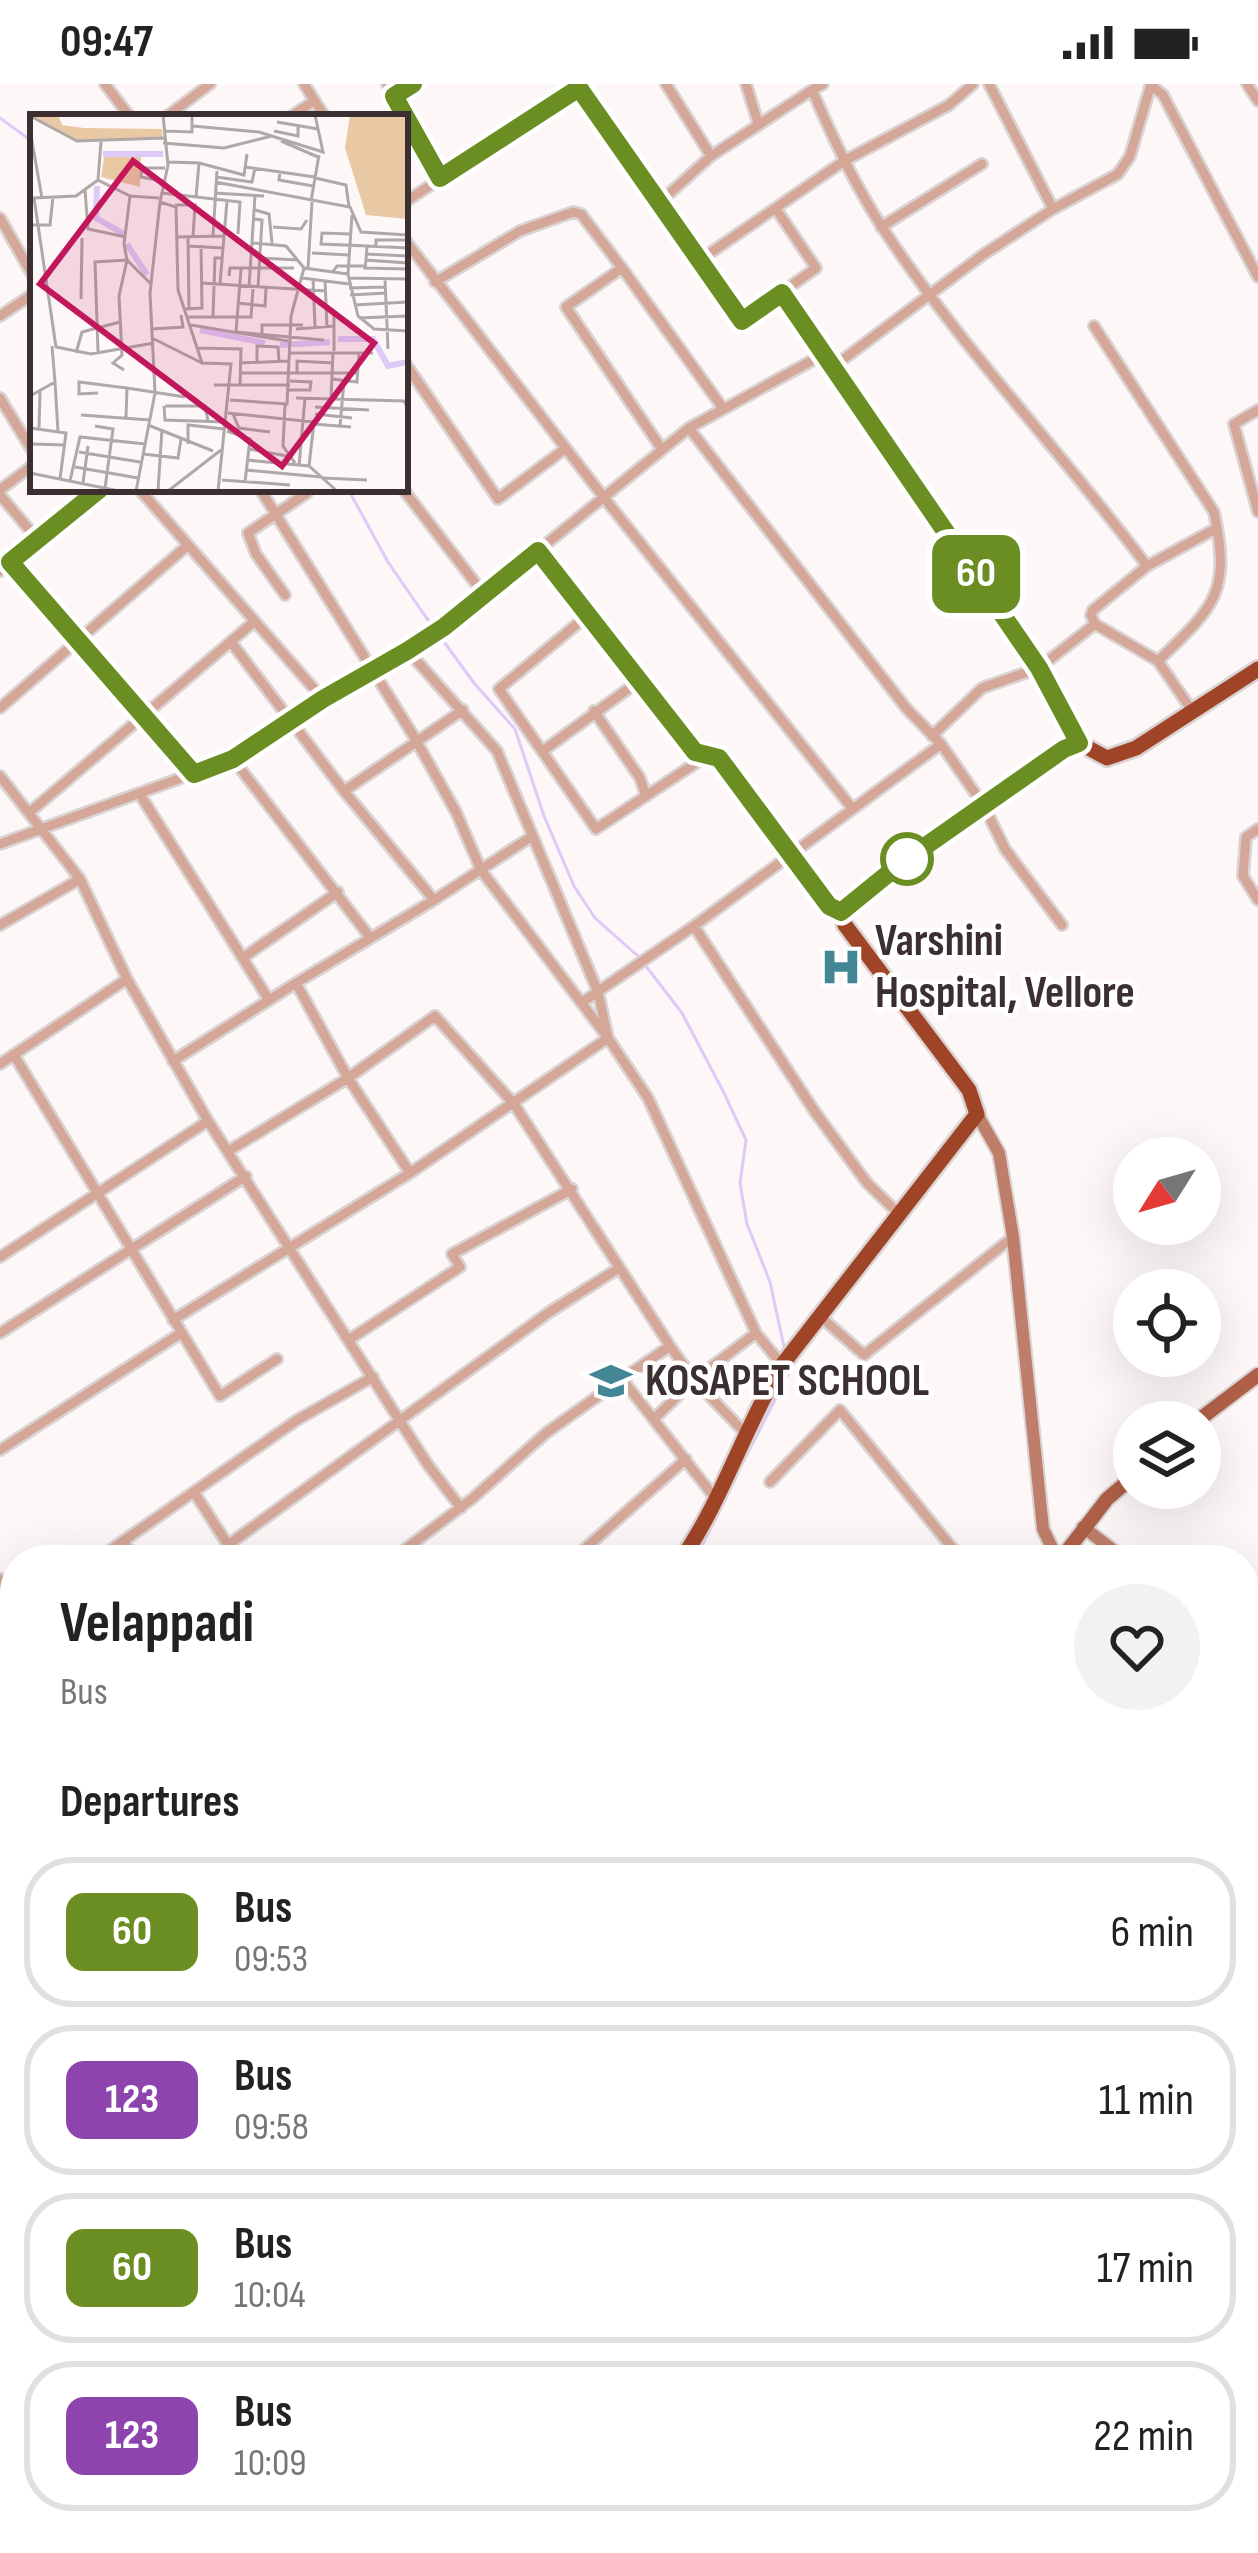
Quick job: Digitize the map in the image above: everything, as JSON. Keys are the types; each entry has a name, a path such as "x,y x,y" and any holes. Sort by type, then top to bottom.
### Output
{"highway":[{"path":"690,1545 717,1501 782,1365 977,1114 969,1090 845,925 841,912 984,806 1079,743 1107,758 1136,748 1252,677"}],"main road":[{"path":"977,1114 999,1153 1013,1238 1042,1529 1051,1545"},
{"path":"1221,1403 1258,1375"},
{"path":"1070,1545 1113,1497"},
{"path":"1083,1527 1106,1545"}],"street":[{"path":"105,84 128,114"},
{"path":"170,114 210,84"},
{"path":"304,84 323,114"},
{"path":"387,84 404,114"},
{"path":"394,96 413,84"},
{"path":"666,84 711,156"},
{"path":"746,84 758,123"},
{"path":"659,203 711,156 823,84"},
{"path":"700,260 844,161 949,105 973,84"},
{"path":"989,84 1053,209"},
{"path":"833,367 928,293 1053,209 1118,174 1130,156 1151,84 1163,95 1258,277"},
{"path":"1247,84 1258,101"},
{"path":"408,200 577,86 742,321 816,268 776,208"},
{"path":"812,90 881,227 928,293 1083,480 1147,566"},
{"path":"294,114 314,100"},
{"path":"408,121 440,178"},
{"path":"881,227 982,164"},
{"path":"435,282 520,231 573,212 581,214 722,407"},
{"path":"0,219 30,271"},
{"path":"408,244 604,499 852,808"},
{"path":"622,268 566,308 661,448"},
{"path":"782,293 1039,668 1079,743"},
{"path":"0,316 30,296"},
{"path":"1094,326 1214,512 1223,566 1220,586 1209,608 1158,661"},
{"path":"0,844 233,759 444,627 689,428 824,354"},
{"path":"408,367 498,499 566,448"},
{"path":"0,398 30,447"},
{"path":"1258,410 1234,424 1258,512"},
{"path":"689,428 906,708 937,740 984,806 1005,849 1062,925"},
{"path":"30,468 0,493 38,540"},
{"path":"0,571 96,492"},
{"path":"142,492 323,699"},
{"path":"262,492 416,742 456,812 481,870 584,1001 648,1098 756,1333 782,1365"},
{"path":"405,492 482,593"},
{"path":"285,595 256,554 248,532 307,493"},
{"path":"1095,624 1093,610 1147,566 1217,528"},
{"path":"0,708 188,545"},
{"path":"538,551 695,752 719,758 829,906 841,912"},
{"path":"10,562 194,774"},
{"path":"588,615 499,689 596,829 708,755"},
{"path":"30,812 255,621"},
{"path":"584,1001 852,808 937,740 982,688 1039,668 1095,624"},
{"path":"1095,624 1158,661 1195,710"},
{"path":"231,642 434,900"},
{"path":"407,651 497,752 598,992 608,1038"},
{"path":"544,750 639,681"},
{"path":"344,791 463,710"},
{"path":"594,711 640,778 646,796"},
{"path":"233,759 369,936"},
{"path":"0,776 80,879 127,979 208,1121 401,1423 461,1508"},
{"path":"139,793 269,1000"},
{"path":"1258,830 1246,837 1243,876 1258,900"},
{"path":"173,1061 531,837"},
{"path":"0,925 80,879"},
{"path":"244,957 338,892"},
{"path":"694,926 815,1112 867,1184 900,1214"},
{"path":"0,1064 127,979"},
{"path":"296,982 348,1078 410,1173"},
{"path":"230,1150 348,1078 435,1016 514,1104 670,1346 694,1380 747,1435"},
{"path":"173,1320 410,1173 608,1038"},
{"path":"14,1055 220,1396 277,1359"},
{"path":"2,1251 208,1121"},
{"path":"0,1334 246,1176"},
{"path":"350,1340 460,1267 452,1254 572,1189"},
{"path":"821,1317 864,1355 1013,1238"},
{"path":"194,1492 228,1545 548,1313 619,1268"},
{"path":"0,1450 181,1333"},
{"path":"654,1419 694,1380 756,1333"},
{"path":"412,1545 546,1432 670,1346"},
{"path":"117,1545 297,1420 373,1377"},
{"path":"622,1379 717,1501"},
{"path":"770,1482 840,1410 950,1545"},
{"path":"589,1545 686,1459"},
{"path":"123,1541 126,1545"}],"waterway":[{"path":"0,118 30,140"},
{"path":"350,492 423,613 515,729 574,886 595,918 639,957 682,1013 723,1091 746,1140 740,1183 747,1224 770,1282 784,1347"},
{"path":"742,1464 790,1371"},
{"path":"702,1545 740,1468"}],"bus line":[{"name":"60","path":"404,114 394,96 413,84"},
{"name":"60","path":"96,492 10,562 194,774 233,759 407,651 538,551 695,752 719,758 829,906 841,912 900,864 1079,743 1039,668 782,293 742,321 579,88 440,178 408,121"}],"place":[{"name":"Varshini Hospital, Vellore","path":"841,967"},
{"name":"KOSAPET SCHOOL","path":"611,1381"}]}
